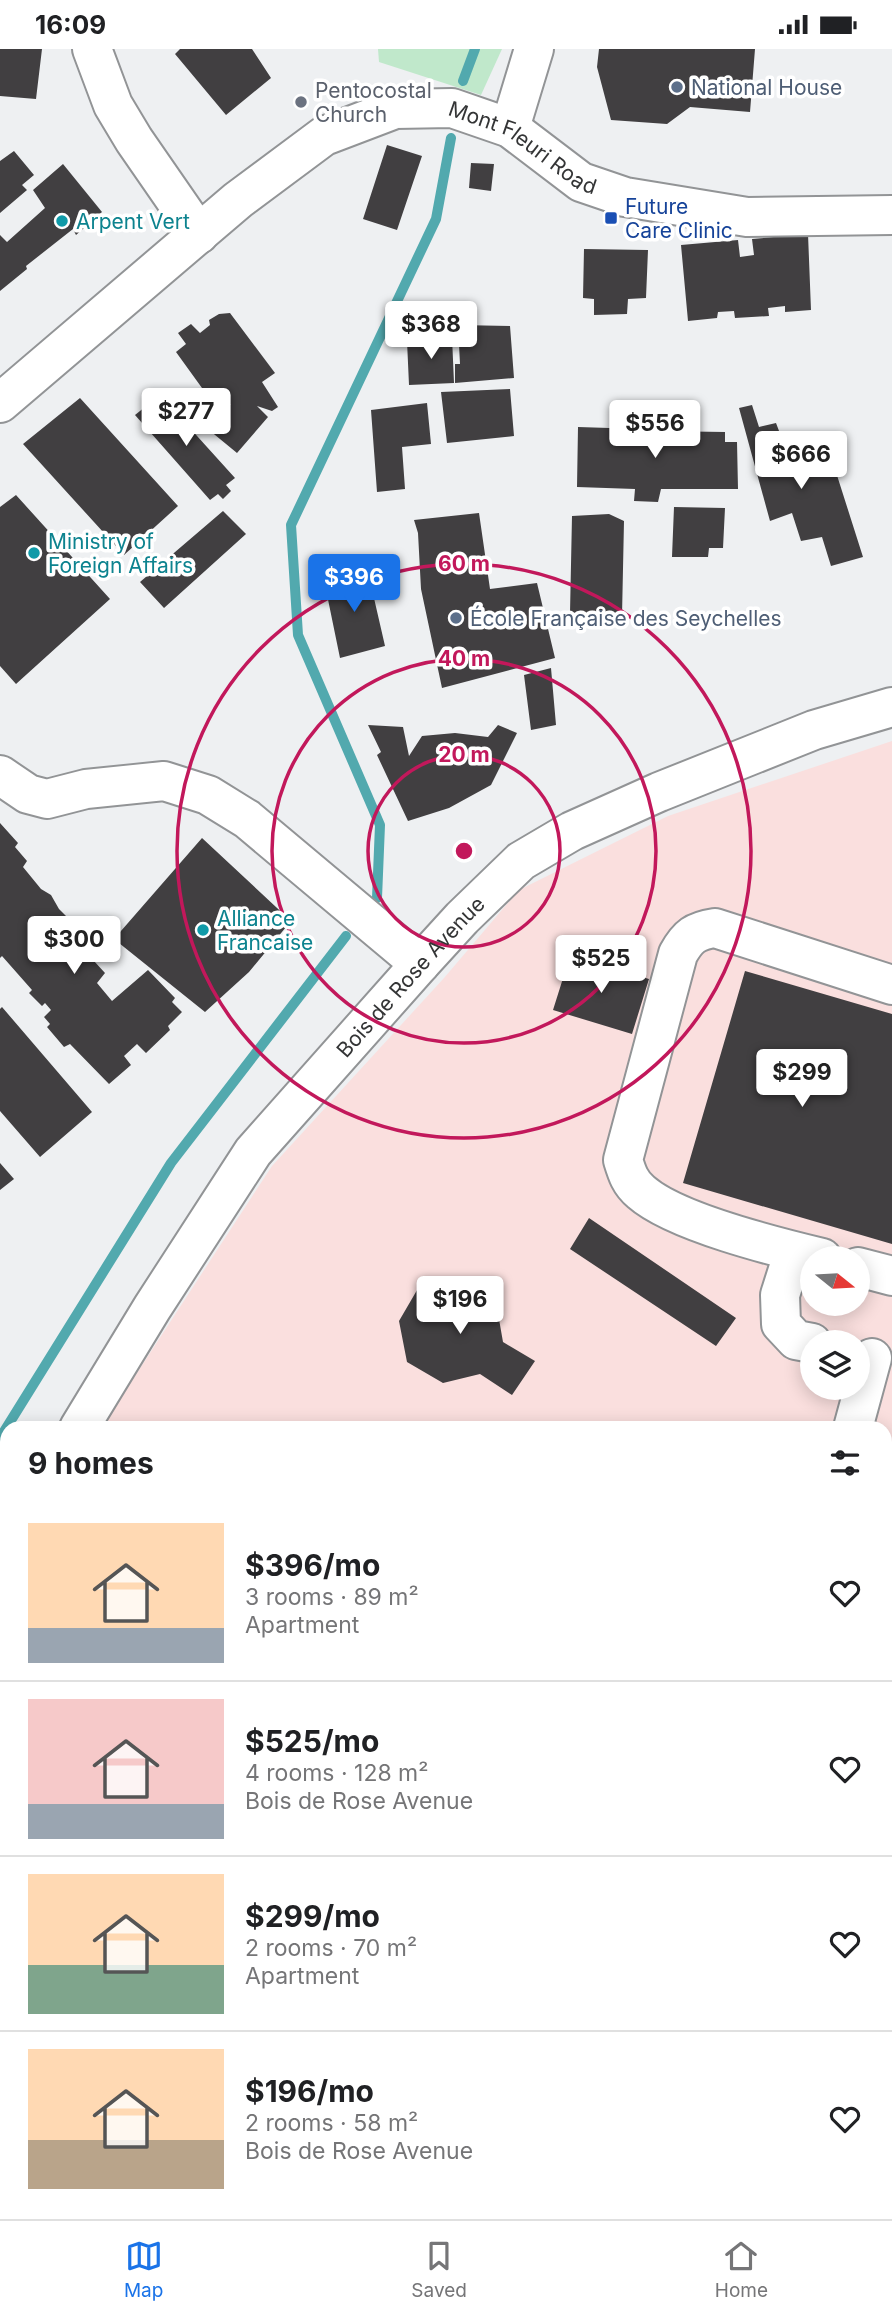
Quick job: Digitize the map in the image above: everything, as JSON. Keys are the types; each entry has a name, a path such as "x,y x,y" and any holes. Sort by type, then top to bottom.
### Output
{"main road":[{"path":"92,49 113,105 199,234"},
{"path":"510,128 534,49"},
{"name":"Mont Fleuri Road","path":"0,403 239,200 324,137 395,109 452,108 510,128 581,182 625,197 747,217 887,209"},
{"name":"Bois de Rose Avenue","path":"83,1421 152,1308 253,1152 462,918 521,861 572,831 659,792 814,730 892,707"},
{"path":"0,775 28,794 47,799 86,789 164,781 208,795 247,819 420,964"},
{"path":"800,1253 703,1223 659,1204 642,1193 628,1178 623,1160 678,954 687,939 698,931 715,928 892,985"},
{"path":"800,1266 780,1295 781,1324 800,1341"},
{"path":"870,1270 892,1276"},
{"path":"855,1421 874,1358"}],"shaded area":[{"path":"892,741 892,1421 106,1421 272,1166 444,978 519,890 668,816"}],"green space":[{"path":"378,49 502,49 481,95 379,62"}],"building":[{"path":"0,49 42,49 36,99 0,96"},
{"path":"180,49 252,49 271,78 226,115 175,54"},
{"name":"National House","path":"599,49 755,49 750,112 690,107 667,124 611,120 597,67"},
{"path":"387,145 422,156 397,230 363,219"},
{"name":"Arpent Vert","path":"14,151 34,175 22,185 27,190 0,213 0,161"},
{"path":"471,163 494,164 491,191 469,188"},
{"name":"Arpent Vert","path":"63,164 102,212 76,235 73,229 26,266 27,269 0,291 0,235 7,242 45,208 33,190"},
{"path":"808,234 811,310 785,312 785,306 768,308 769,316 735,318 734,311 718,312 717,318 688,321 681,245 738,240 740,257 754,255 752,239"},
{"path":"584,249 648,250 646,298 628,299 627,314 594,315 594,299 583,298"},
{"path":"230,313 275,373 262,382 278,407 272,411 257,406 268,417 237,453 209,430 231,404 201,425 185,400 202,388 176,352 186,344 178,333 191,324 200,333 210,325 209,320 219,314"},
{"path":"458,325 510,326 514,378 455,383 455,364 460,364"},
{"path":"452,337 454,383 409,385 407,341"},
{"path":"510,389 514,436 447,443 441,392"},
{"path":"160,395 235,478 226,485 231,491 223,499 218,494 210,500 135,415"},
{"name":"Ministry of Foreign Affairs","path":"80,398 178,506 124,555 23,444"},
{"path":"427,403 431,444 402,447 405,489 377,492 371,410"},
{"path":"752,405 759,427 776,423 787,452 806,445 817,475 835,469 863,557 831,566 822,537 801,541 792,513 770,521 739,408"},
{"path":"641,417 659,417 659,431 725,432 725,442 737,442 738,489 661,489 658,502 634,501 635,489 577,487 578,427 641,429"},
{"name":"Ministry of Foreign Affairs","path":"16,495 110,599 16,684 0,666 0,507"},
{"path":"674,507 725,508 723,548 709,548 708,557 672,557"},
{"path":"223,511 246,534 164,608 140,582"},
{"path":"479,513 490,589 537,583 555,658 442,688 421,589 418,533 414,520"},
{"path":"609,514 624,521 622,616 570,613 572,516"},
{"path":"368,572 385,646 340,658 324,580"},
{"path":"551,668 556,725 531,730 524,675"},
{"path":"368,725 403,727 409,756 422,736 455,733 488,737 498,725 517,733 491,785 449,808 408,821 377,755 381,752"},
{"path":"0,823 18,843 15,847 27,861 23,867 78,928 68,938 80,951 83,949 105,973 97,983 112,1001 148,970 175,998 172,1002 182,1012 168,1026 170,1030 146,1053 137,1044 124,1056 131,1065 109,1084 70,1044 64,1047 47,1027 50,1024 44,1017 51,1010 45,1003 42,1006 29,993 32,990 2,956 0,958"},
{"name":"Alliance Francaise","path":"202,838 291,921 249,972 205,1012 114,939"},
{"path":"570,956 649,979 632,1034 553,1010"},
{"path":"745,971 892,1014 892,1244 683,1183"},
{"path":"2,1007 92,1112 40,1157 0,1111"},
{"path":"0,1163 14,1179 0,1190"},
{"path":"589,1218 736,1318 716,1346 570,1249"},
{"path":"461,1278 496,1302 503,1342 535,1361 512,1395 480,1374 443,1383 407,1362 399,1321 420,1285"}],"waterway":[{"path":"463,81 475,49"},
{"path":"377,898 380,825 298,635 291,525 436,219 451,138"},
{"path":"11,1421 171,1163 346,936"}],"place":[{"name":"National House","path":"677,87"},
{"name":"Pentocostal Church","path":"301,102"},
{"name":"Future Care Clinic","path":"611,218"},
{"name":"Arpent Vert","path":"62,221"},
{"name":"Ministry of Foreign Affairs","path":"34,553"},
{"name":"École Française des Seychelles","path":"456,618"},
{"name":"Alliance Francaise","path":"203,930"}]}
